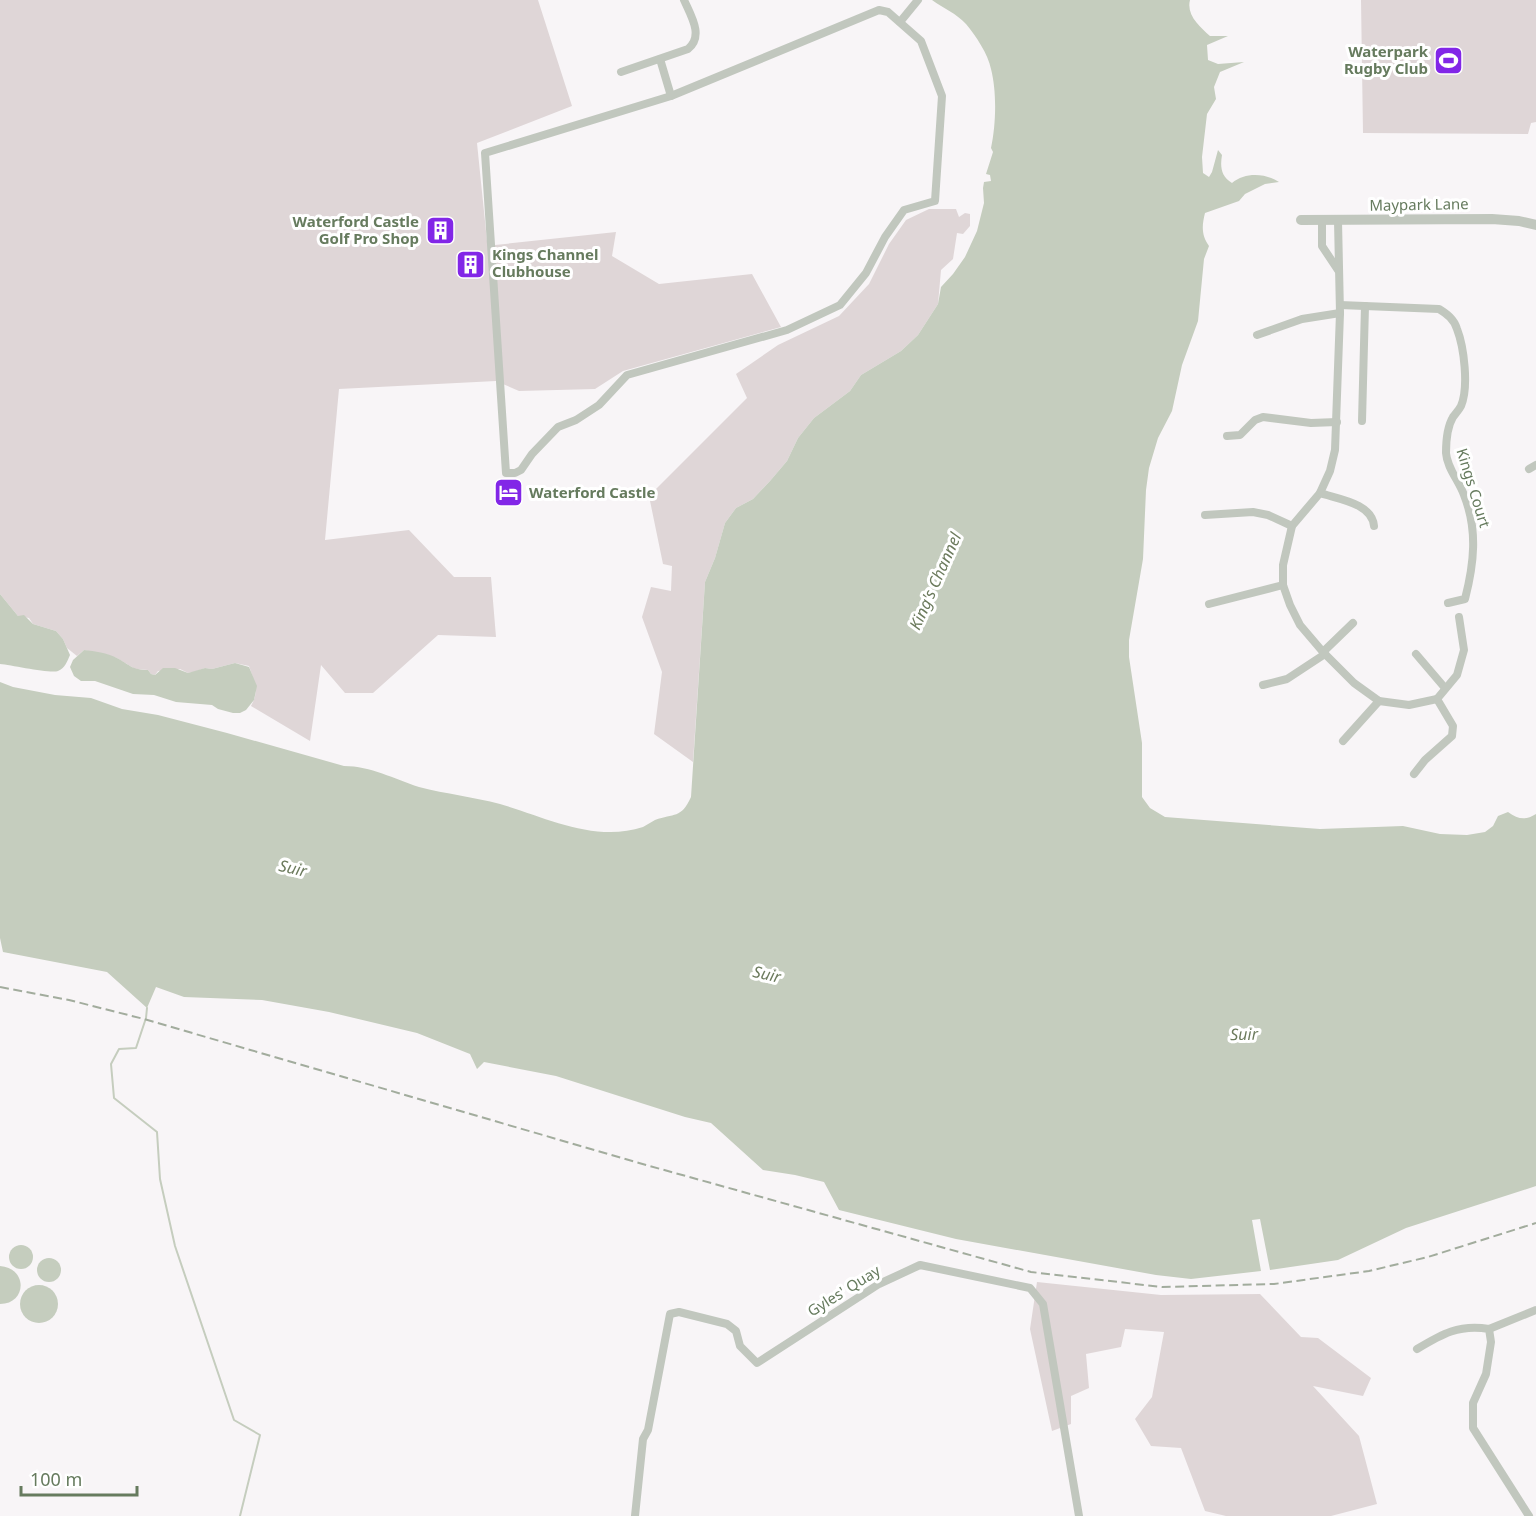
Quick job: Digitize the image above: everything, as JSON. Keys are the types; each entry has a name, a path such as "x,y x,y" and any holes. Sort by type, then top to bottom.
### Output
{"street":[{"path":"621,72 688,49 694,44 695,27 684,0"},
{"path":"900,22 918,0"},
{"path":"875,11 888,12 900,22 924,45 942,96 935,201 904,210 885,237 866,273 840,305 787,330 627,375 599,405 576,420 558,427 532,454 521,470 506,473 485,153 671,96 875,11"},
{"path":"660,59 671,96"},
{"name":"Maypark Lane","path":"1301,220 1492,219 1536,225"},
{"path":"1322,221 1322,246 1338,270"},
{"path":"1338,221 1340,309 1335,450 1330,471 1320,493 1292,526 1283,564 1283,585 1300,625 1354,683 1379,701 1409,705 1437,699 1457,675 1464,650 1458,617"},
{"path":"1362,421 1365,306"},
{"name":"Kings Court","path":"1340,309 1365,306 1439,309 1448,314 1457,328 1465,387 1461,407 1452,418 1446,436 1446,456 1464,495 1474,533 1474,552 1473,570 1465,599 1448,603"},
{"path":"1257,335 1302,319 1340,309"},
{"path":"1227,436 1240,435 1255,420 1263,417 1311,423 1337,422"},
{"path":"1320,493 1355,504 1366,510 1372,516 1374,526"},
{"path":"1205,515 1253,512 1268,514 1292,526"},
{"path":"1209,604 1283,585"},
{"path":"1263,685 1287,679 1324,653 1353,623"},
{"path":"1416,654 1445,688"},
{"path":"1414,774 1425,760 1452,736 1453,726 1437,699"},
{"path":"1343,741 1379,701"},
{"name":"Gyles' Quay","path":"635,1516 643,1439 648,1430 670,1314 679,1312 727,1324 736,1331 740,1346 757,1363 879,1284 920,1265 1030,1288 1043,1304 1079,1516"},
{"path":"1417,1349 1445,1332 1475,1326 1489,1329 1536,1310"},
{"path":"1489,1329 1491,1342 1486,1374 1473,1403 1473,1428 1529,1516"}],"shaded area":[{"path":"0,0 538,0 572,106 477,143 487,241 495,245 616,232 612,256 659,284 752,274 781,327 623,371 595,389 519,391 496,381 339,389 325,540 409,530 454,577 491,577 496,637 438,635 373,693 345,693 321,665 310,741 251,706 256,691 249,666 235,663 188,673 180,669 158,671 155,675 148,670 135,669 117,658 84,650 77,656 67,648 56,631 33,624 29,618 18,616 0,594"},
{"name":"Waterpark Rugby Club","path":"1361,0 1536,0 1536,122 1531,123 1528,134 1363,133"},
{"path":"929,209 956,209 959,217 965,213 970,214 970,226 963,234 957,233 953,259 941,270 938,304 918,335 901,351 861,375 850,391 814,418 798,438 787,461 753,499 736,508 725,523 705,582 693,762 654,734 662,672 642,617 651,587 671,591 672,566 663,564 649,496 747,398 736,374 778,345 839,316 869,284 889,244 906,220"},
{"path":"1037,1282 1161,1295 1260,1294 1301,1337 1318,1338 1371,1378 1363,1396 1313,1386 1359,1436 1377,1504 1331,1516 1226,1516 1205,1511 1181,1448 1151,1446 1135,1419 1152,1397 1164,1332 1125,1329 1121,1347 1086,1354 1089,1388 1071,1396 1071,1424 1052,1431 1030,1329"}],"water":[{"path":"932,0 1190,0 1192,16 1202,29 1210,36 1228,36 1207,45 1208,60 1218,64 1244,62 1220,72 1214,87 1216,99 1207,114 1202,157 1203,173 1209,177 1218,150 1222,155 1223,174 1232,183 1249,175 1268,177 1279,182 1265,184 1245,194 1239,201 1205,213 1204,217 1203,234 1209,246 1204,259 1198,321 1182,365 1172,411 1158,438 1149,468 1143,559 1129,640 1129,657 1142,743 1142,797 1150,808 1165,817 1320,829 1403,826 1440,834 1467,835 1485,832 1493,826 1498,816 1508,812 1522,818 1536,814 1536,1186 1406,1228 1338,1260 1270,1270 1260,1219 1252,1220 1261,1271 1191,1279 1156,1275 956,1239 839,1210 824,1182 763,1170 711,1123 685,1117 556,1076 484,1062 477,1069 470,1054 417,1033 329,1012 262,1000 184,997 156,987 147,1008 107,972 3,952 0,938 0,682 13,687 55,695 91,698 122,709 158,715 344,766 373,771 419,787 500,804 589,830 625,831 643,827 684,809 691,797 705,582 725,523 736,508 753,499 787,461 798,438 814,418 850,391 861,375 901,351 918,335 938,304 941,287 965,257 977,231 984,203 984,182 991,181 990,175 986,174 993,152 991,148 995,109 993,78 987,57 970,29 958,17"},
{"path":"0,594 18,616 24,615 33,624 56,631 63,639 70,655 66,665 54,672 0,664"},
{"path":"84,650 109,655 155,675 163,668 175,668 188,673 235,663 249,667 257,686 254,700 246,710 233,713 212,705 176,702 154,695 133,694 95,681 81,681 74,676 70,667 73,660"},
{"path":"21,1245 30,1248 33,1257 30,1266 21,1269 12,1266 9,1257 12,1248"},
{"path":"49,1258 58,1261 61,1270 58,1279 49,1282 40,1279 37,1270 40,1261"},
{"path":"0,1266 16,1273 21,1286 15,1298 0,1304"},
{"path":"39,1285 53,1290 58,1304 53,1318 39,1323 25,1318 20,1304 25,1290"}],"waterway":[{"path":"147,1008 136,1048 119,1049 111,1064 114,1098 157,1132 160,1179 175,1246 234,1420 260,1435 240,1516"}],"railway":[{"path":"0,987 69,1000 144,1019 639,1163 1031,1272 1162,1287 1274,1284 1369,1271 1428,1257 1536,1223"}],"place":[{"name":"Waterpark Rugby Club","path":"1449,61"},
{"name":"Waterford Castle Golf Pro Shop","path":"440,231"},
{"name":"Kings Channel Clubhouse","path":"471,264"},
{"name":"Waterford Castle","path":"508,493"}],"water label":[{"name":"King's Channel","path":"935,581"},
{"name":"Suir","path":"293,868"},
{"name":"Suir","path":"767,974"},
{"name":"Suir","path":"1244,1034"}]}
